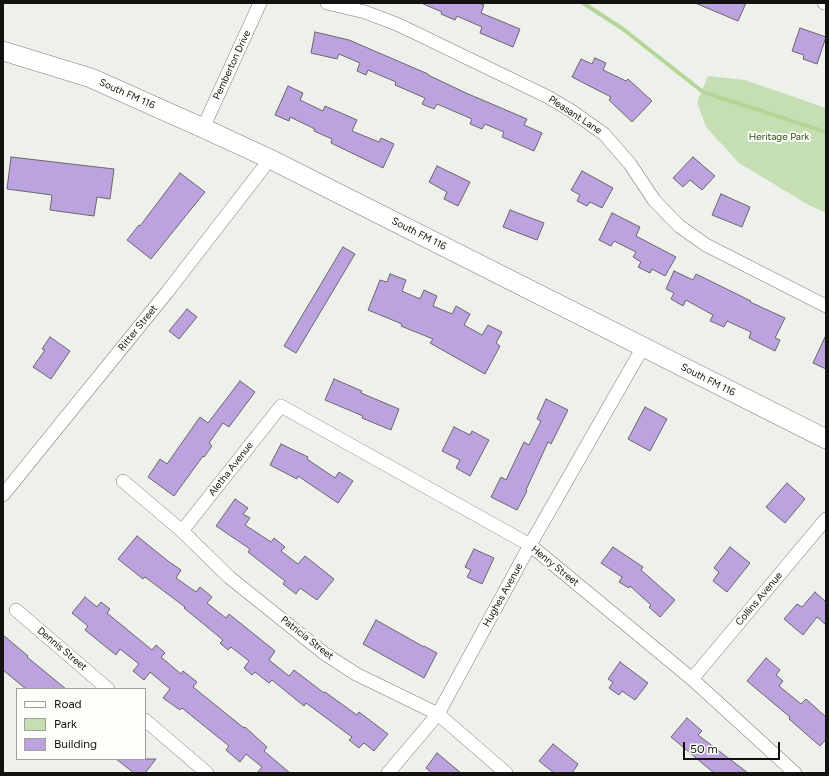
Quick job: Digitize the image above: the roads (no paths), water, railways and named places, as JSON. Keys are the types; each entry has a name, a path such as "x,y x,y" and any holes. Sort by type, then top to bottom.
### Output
{"main road":[{"name":"South FM 116","path":"3,51 90,78 270,159 826,439"}],"street":[{"name":"Pemberton Drive","path":"203,128 260,3"},
{"name":"Pleasant Lane","path":"327,3 365,12 399,24 548,97 570,110 604,134 630,164 654,200 679,226 706,246 826,306"},
{"name":"Ritter Street","path":"3,495 168,291 270,159"},
{"name":"Hughes Avenue","path":"388,773 438,714 530,545 643,347"},
{"name":"Henry Street","path":"281,406 530,545 692,679 795,773"},
{"name":"Aletha Avenue","path":"182,531 281,406"},
{"name":"Patricia Street","path":"122,481 182,531 229,577 325,654 356,674 438,714 506,773"},
{"name":"Collins Avenue","path":"692,679 826,519"},
{"name":"Dennis Street","path":"16,610 107,688"},
{"path":"146,721 206,773"}],"waterway":[{"path":"583,3 623,29 703,92 826,132"}],"park label":[{"name":"Heritage Park","path":"779,137"}]}
